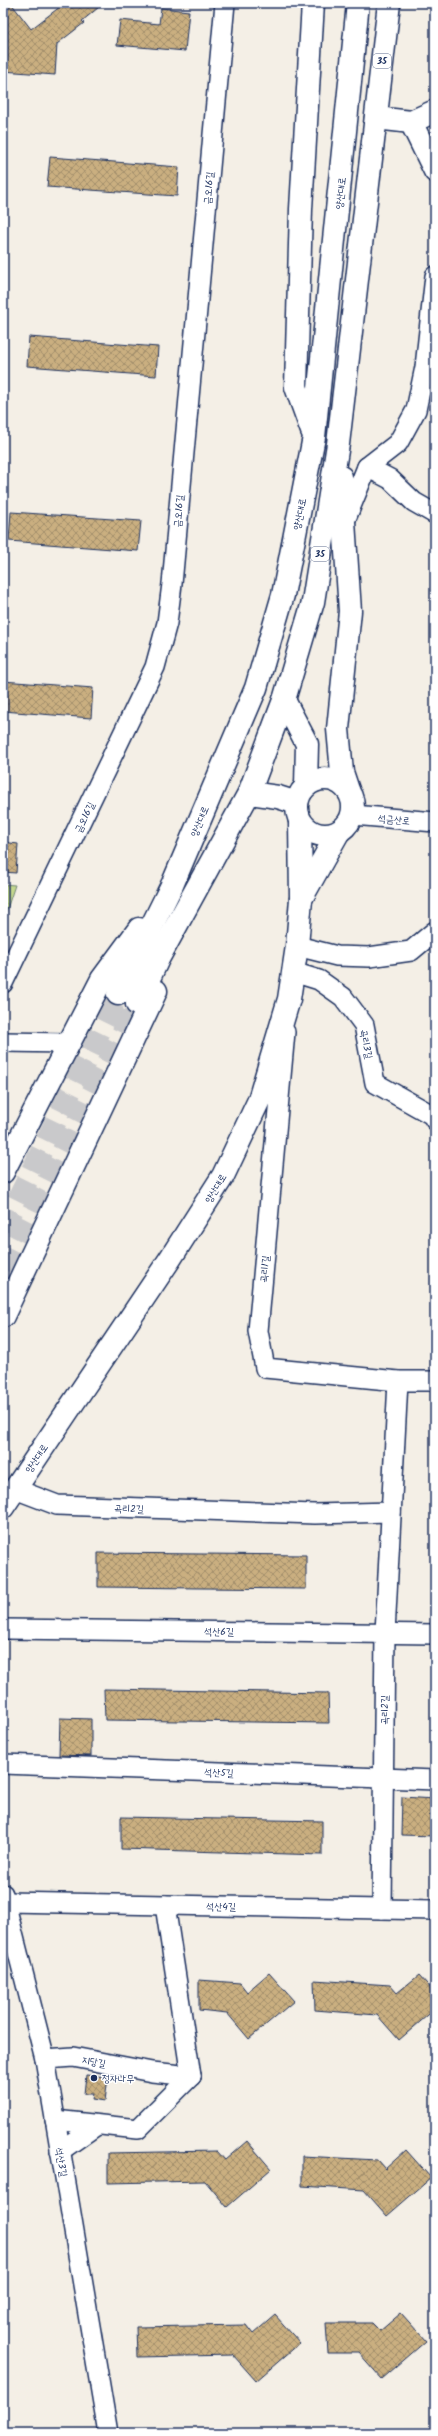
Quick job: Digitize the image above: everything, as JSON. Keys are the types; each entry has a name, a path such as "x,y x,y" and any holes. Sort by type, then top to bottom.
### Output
{"main road":[{"path":"313,3 301,209 296,387 314,437"},
{"name":"양산대로","path":"118,994 172,883 256,688 283,595 314,437 358,3"},
{"name":"35","path":"137,1004 192,896 249,793 284,700 313,602 338,444 388,3"},
{"path":"376,118 411,122 435,111"},
{"path":"411,122 435,171"},
{"path":"301,803 313,833 330,836 338,833 345,828 353,815 353,802 341,766 338,729 350,611 345,521 338,444"},
{"name":"양산대로","path":"3,1507 170,1259 223,1176 259,1100 288,999 297,946 301,899 301,803 307,744 284,700"},
{"path":"301,803 314,781 332,780 348,790"},
{"path":"249,793 278,797 301,803"},
{"path":"301,899 338,833"},
{"path":"3,1172 67,1043 102,979 172,883"},
{"path":"3,1316 167,969 192,896"}],"street":[{"name":"금오16길","path":"3,984 155,667 167,623 172,584 225,3"},
{"path":"345,521 367,467 398,443 416,410 425,367 435,276"},
{"path":"367,467 390,479 414,502 435,514"},
{"name":"석금산로","path":"353,815 435,822"},
{"path":"297,946 337,956 369,957 411,951 435,931"},
{"name":"곡리3길","path":"293,972 319,980 343,997 364,1025 375,1083 432,1115 435,1120"},
{"name":"곡리1길","path":"288,999 258,1331 265,1368 398,1381 435,1381"},
{"path":"3,1042 67,1043"},
{"name":"곡리2길","path":"382,1909 385,1633 398,1381"},
{"name":"곡리2길","path":"14,1489 57,1505 315,1514 391,1512"},
{"name":"석산6길","path":"3,1629 435,1634"},
{"name":"석산5길","path":"3,1764 435,1780"},
{"name":"석산4길","path":"4,1898 165,1905 435,1910"},
{"name":"석산3길","path":"4,1898 45,2059 108,2433"},
{"path":"55,2120 138,2129 191,2076 165,1905"},
{"name":"지당길","path":"45,2059 73,2057 152,2072 191,2076"},
{"path":"60,2151 97,2125"}],"green space":[{"path":"3,884 15,885 3,921"}],"building":[{"path":"3,3 11,3 31,29 65,3 104,3 82,21 84,23 57,44 55,75 3,71"},
{"path":"161,8 189,11 185,51 117,45 120,20 159,24"},
{"path":"50,157 179,167 177,196 47,187"},
{"path":"29,337 158,347 156,376 27,366"},
{"path":"11,512 141,521 138,551 9,541"},
{"path":"3,681 93,688 91,718 3,711"},
{"path":"3,842 18,844 16,873 3,872"},
{"path":"98,1553 306,1555 306,1589 98,1587"},
{"path":"104,1689 328,1693 329,1723 105,1720"},
{"path":"60,1718 91,1719 91,1756 59,1755"},
{"path":"402,1797 435,1799 435,1836 401,1835"},
{"path":"121,1817 322,1821 322,1855 121,1849"},
{"path":"269,1973 294,2001 249,2039 227,2013 199,2010 199,1980 240,1983 247,1992"},
{"path":"419,1975 435,1993 435,2009 399,2040 377,2015 315,2010 314,1980 390,1985 397,1993"},
{"path":"86,2075 108,2077 105,2101 92,2099 93,2094 84,2094"},
{"path":"247,2141 271,2169 227,2207 205,2181 108,2183 108,2153 217,2151 225,2160"},
{"path":"406,2150 431,2178 387,2216 364,2190 302,2186 302,2156 377,2160 385,2169"},
{"path":"401,2313 426,2341 382,2379 359,2353 328,2353 326,2323 372,2323 380,2331"},
{"path":"275,2315 300,2343 256,2381 233,2355 137,2357 136,2327 246,2325 253,2334"}],"tunnel":[{"path":"3,1230 118,994"},
{"path":"3,1269 137,1004"}],"place":[{"name":"정자나무","path":"94,2078"}]}
